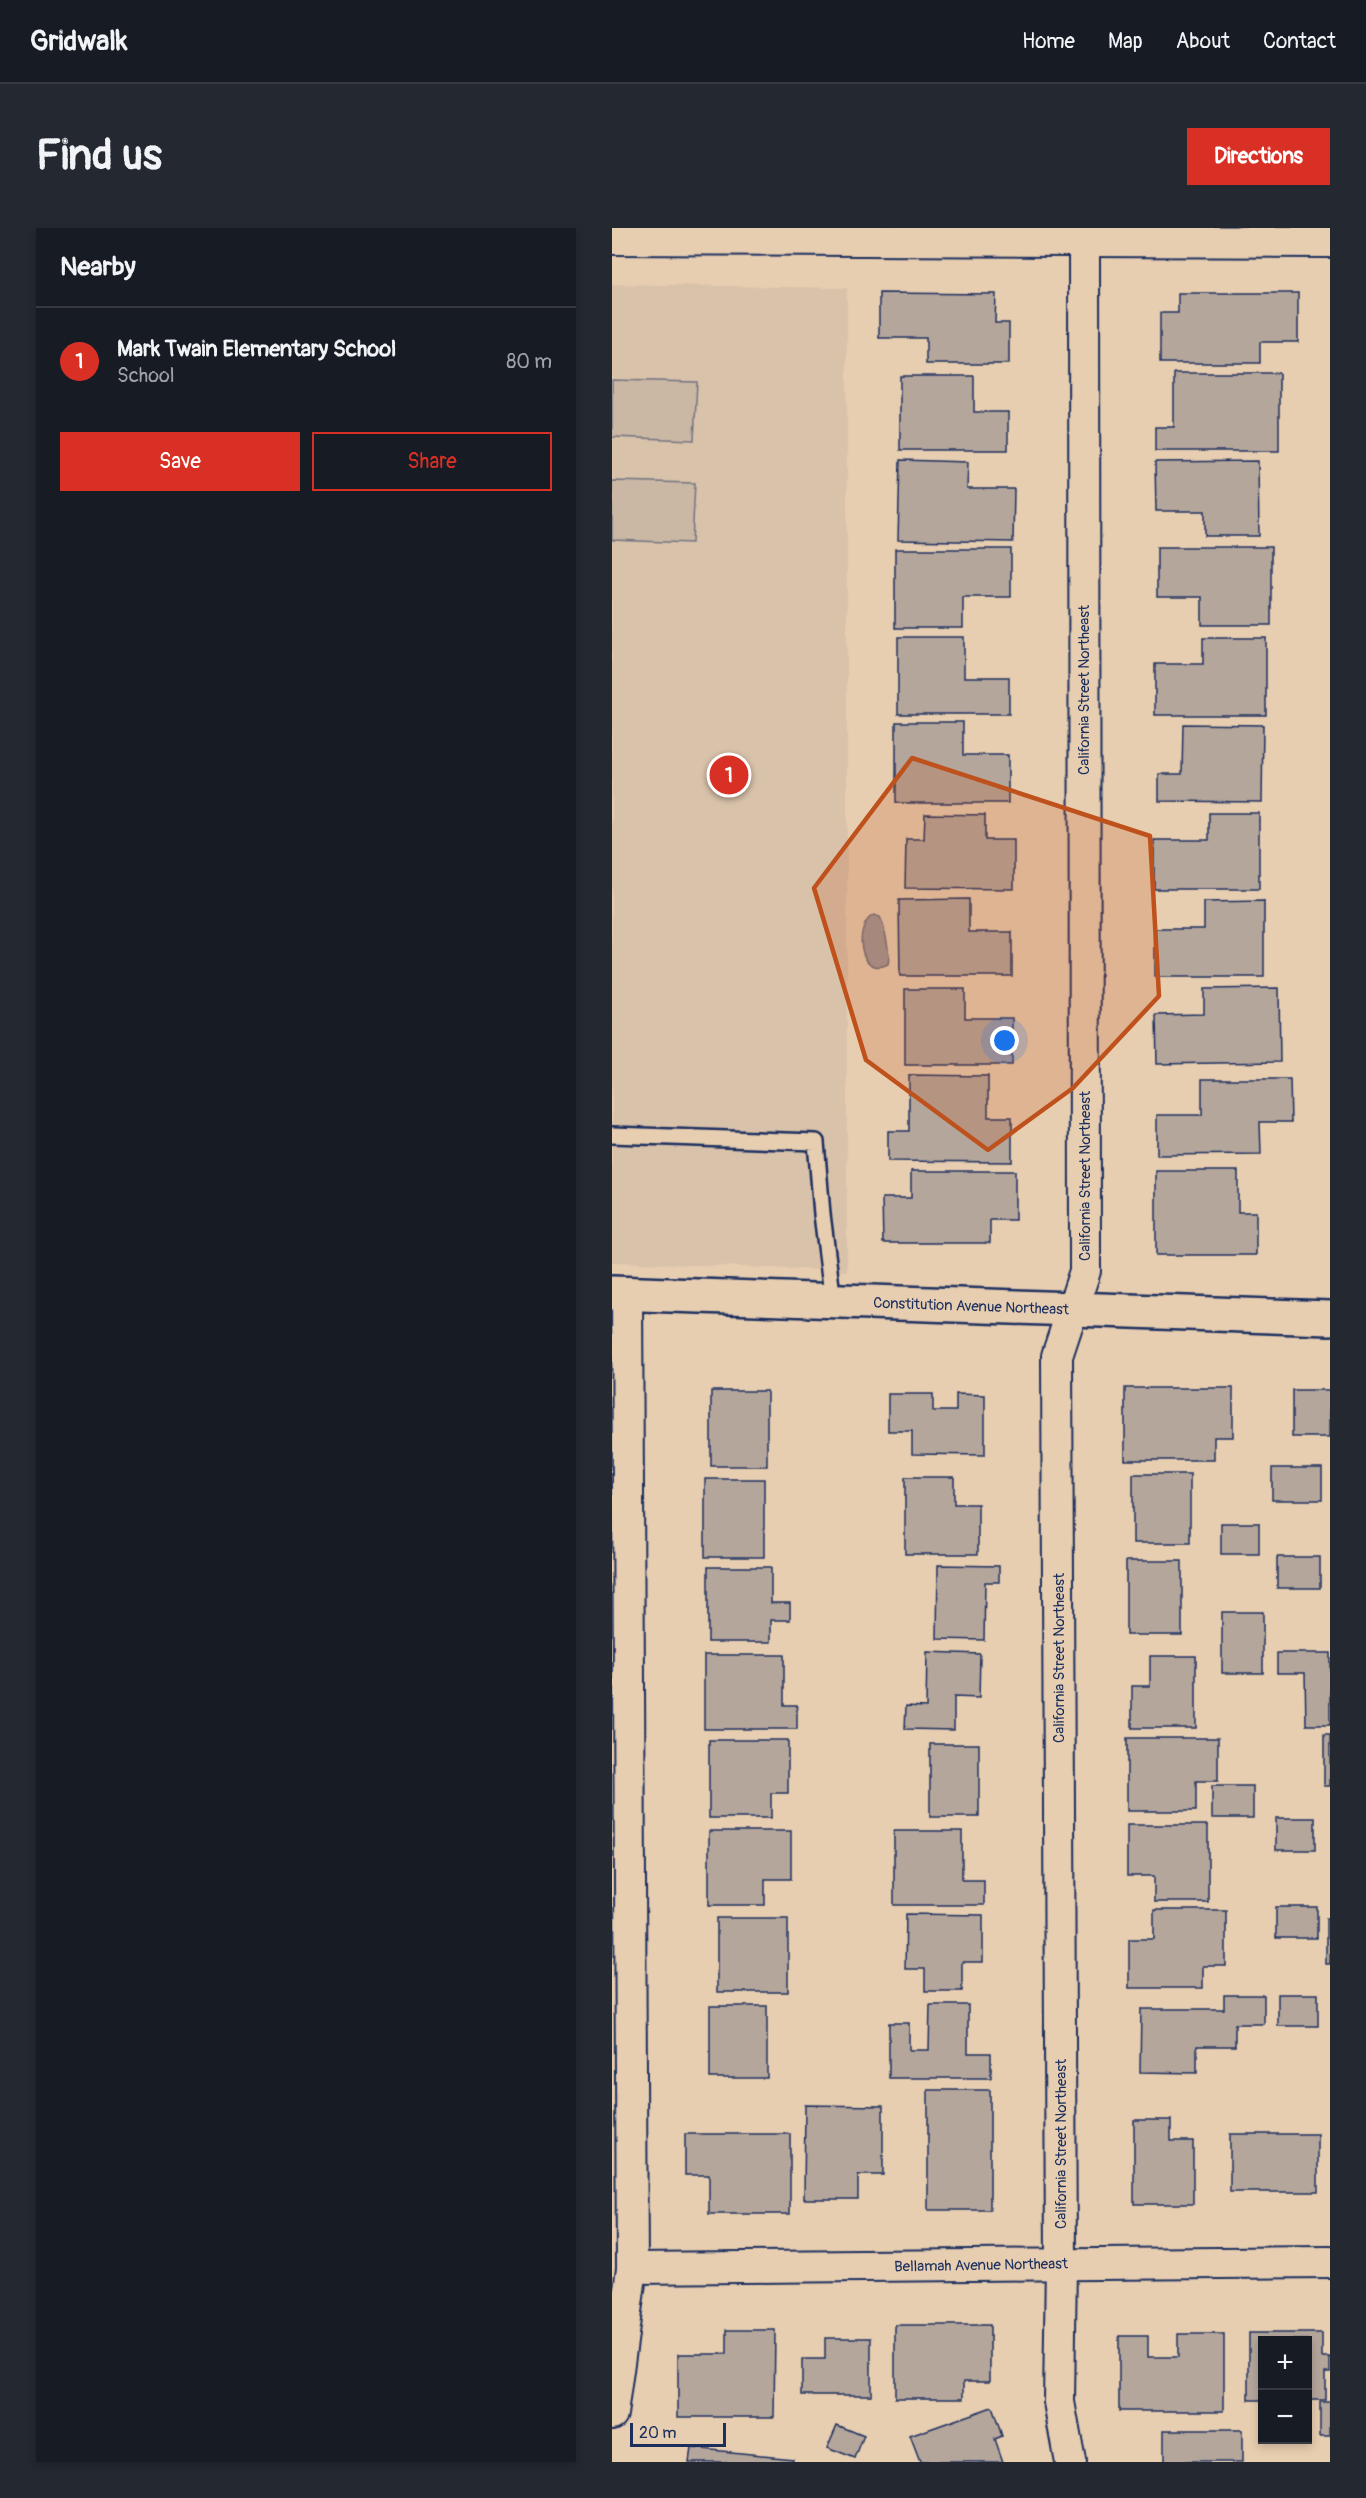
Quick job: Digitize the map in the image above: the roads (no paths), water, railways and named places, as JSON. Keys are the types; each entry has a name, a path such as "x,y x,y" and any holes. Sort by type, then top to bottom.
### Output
{"street":[{"path":"612,228 612,239 1084,235 1330,242"},
{"name":"California Street Northeast","path":"1070,2462 1059,2402 1061,2264 1058,1356 1085,1271 1084,235"},
{"path":"612,2414 632,2268 619,1293"},
{"name":"Constitution Avenue Northeast","path":"619,1293 1330,1318"},
{"name":"Bellamah Avenue Northeast","path":"632,2268 1330,2262"}],"lane":[{"path":"612,1135 816,1142 833,1302"}],"place":[{"name":"Mark Twain Elementary School","path":"729,775"}]}
